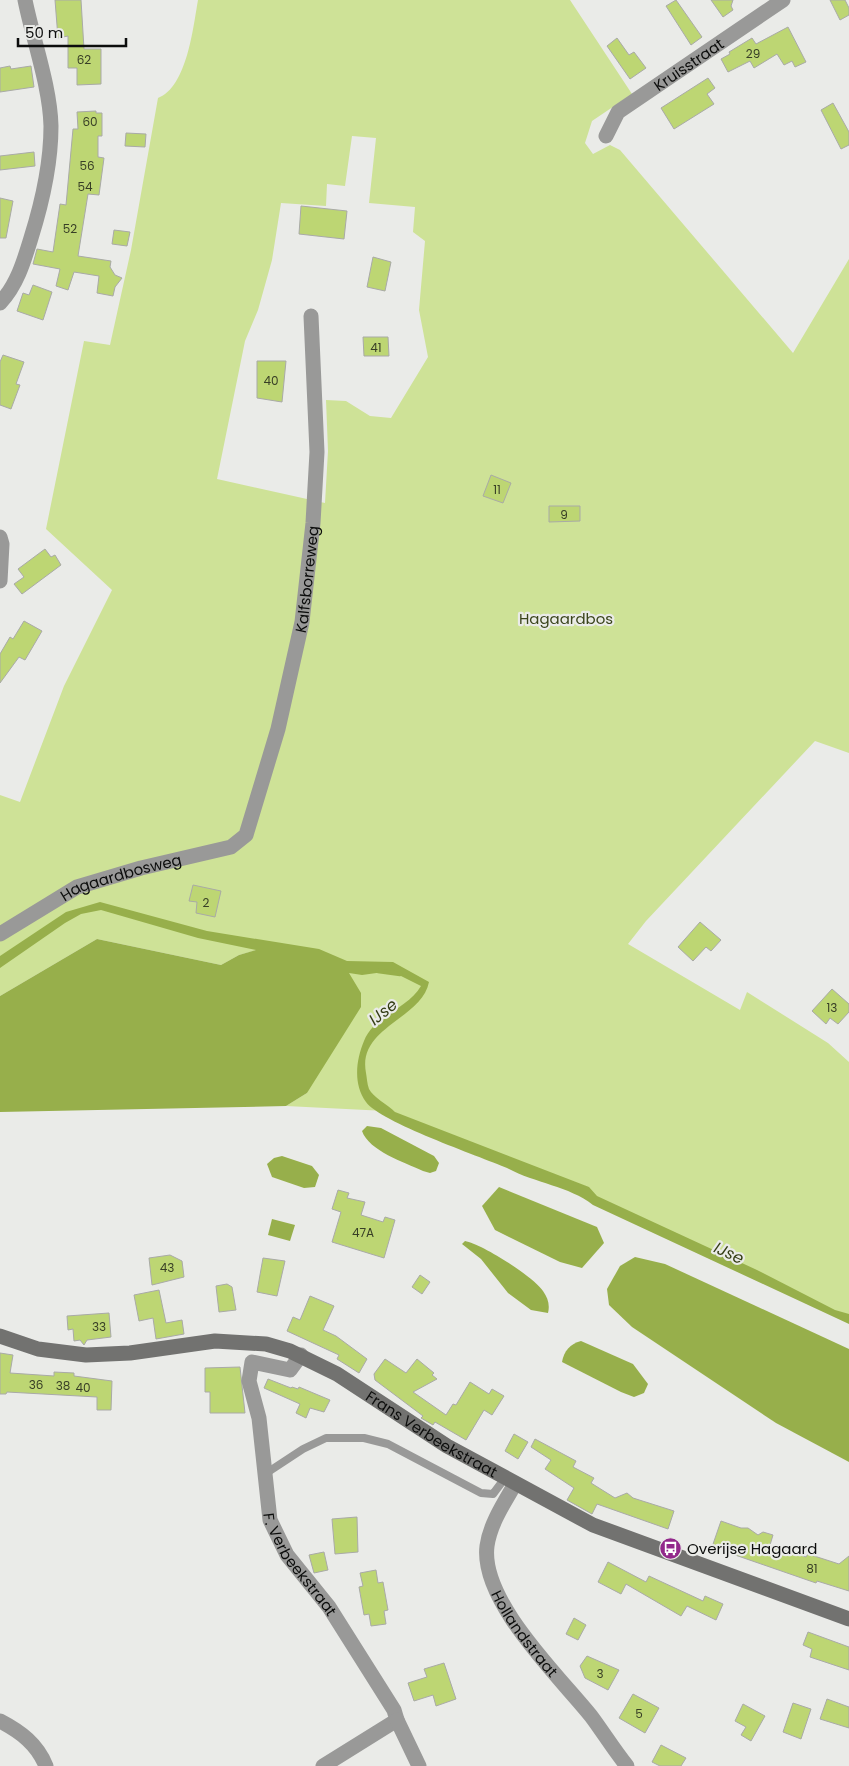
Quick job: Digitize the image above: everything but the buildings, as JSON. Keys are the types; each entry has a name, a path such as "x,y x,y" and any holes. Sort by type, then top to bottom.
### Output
{"main road":[{"name":"Frans Verbeekstraat","path":"0,1336 38,1349 86,1355 130,1353 216,1341 266,1344 301,1355 337,1374 405,1420 510,1481 593,1525 849,1619"}],"street":[{"path":"0,302 14,283 26,252 41,203 50,150 51,125 25,0"},
{"name":"Kruisstraat","path":"606,136 618,112 782,0"},
{"name":"Kalfsborreweg","path":"246,835 278,729 302,622 313,524 317,452 311,316"},
{"path":"0,537 2,544 0,581"},
{"name":"Hagaardbosweg","path":"0,934 77,887 141,868 232,847 246,835"},
{"name":"F. Verbeekstraat","path":"301,1355 290,1370 252,1362 249,1380 259,1418 270,1520 287,1555 329,1607 394,1710 420,1766"},
{"name":"Hollandstraat","path":"510,1481 491,1531 487,1548 489,1570 518,1628 591,1717 627,1766"},
{"path":"323,1766 397,1720"},
{"path":"0,1721 18,1730 40,1752 46,1766"}],"lane":[{"path":"266,1474 303,1449 326,1438 364,1438 388,1444 481,1493 493,1494 510,1481"}],"green space":[{"name":"Hagaardbos","path":"198,0 570,0 632,94 592,121 585,143 593,154 610,145 620,150 793,353 849,259 849,753 815,741 646,921 628,944 740,1010 747,992 828,1043 849,1062 849,1319 538,1176 386,1111 286,1106 307,1093 338,967 285,959 257,950 239,955 221,965 97,939 0,996 0,795 20,802 64,686 112,590 46,529 84,341 110,345 131,250 158,98 168,92 182,70 191,40","holes":["352,136 376,138 369,203 415,207 413,232 425,241 419,310 428,357 391,418 370,416 346,401 326,400 328,451 325,503 217,479 245,341 258,310 272,260 281,203 326,206 327,184 345,186"]}],"shaded area":[{"path":"100,902 207,931 319,949 347,961 393,962 429,982 424,995 415,1005 380,1034 371,1045 366,1057 367,1083 371,1092 377,1098 395,1112 589,1187 597,1196 757,1270 835,1310 849,1314 849,1324 593,1205 573,1193 517,1173 409,1129 375,1110 366,1102 359,1088 357,1072 361,1048 375,1025 408,1001 421,986 391,971 362,975 349,973 361,993 361,1007 307,1093 286,1106 0,1112 0,996 97,939 221,965 239,955 256,950 198,938 101,910 81,914 65,923 0,968 0,956 66,912"},
{"path":"367,1126 381,1128 434,1156 439,1163 436,1171 430,1173 423,1171 379,1150 366,1138 362,1131"},
{"path":"282,1156 312,1166 319,1175 315,1187 304,1188 272,1177 267,1164 274,1158"},
{"path":"499,1187 597,1227 604,1243 582,1268 560,1262 495,1230 482,1206"},
{"path":"272,1219 295,1225 290,1241 268,1235"},
{"path":"465,1241 495,1254 538,1285 549,1304 548,1313 531,1310 508,1293 481,1259 462,1244"},
{"path":"635,1257 665,1264 849,1349 849,1462 776,1423 632,1327 609,1305 607,1289 620,1266"},
{"path":"581,1341 633,1364 648,1384 644,1393 634,1397 562,1362 568,1348"}],"waterway":[{"name":"IJse","path":"378,971 400,974"}],"place":[{"name":"Overijse Hagaard","path":"671,1548"}]}
